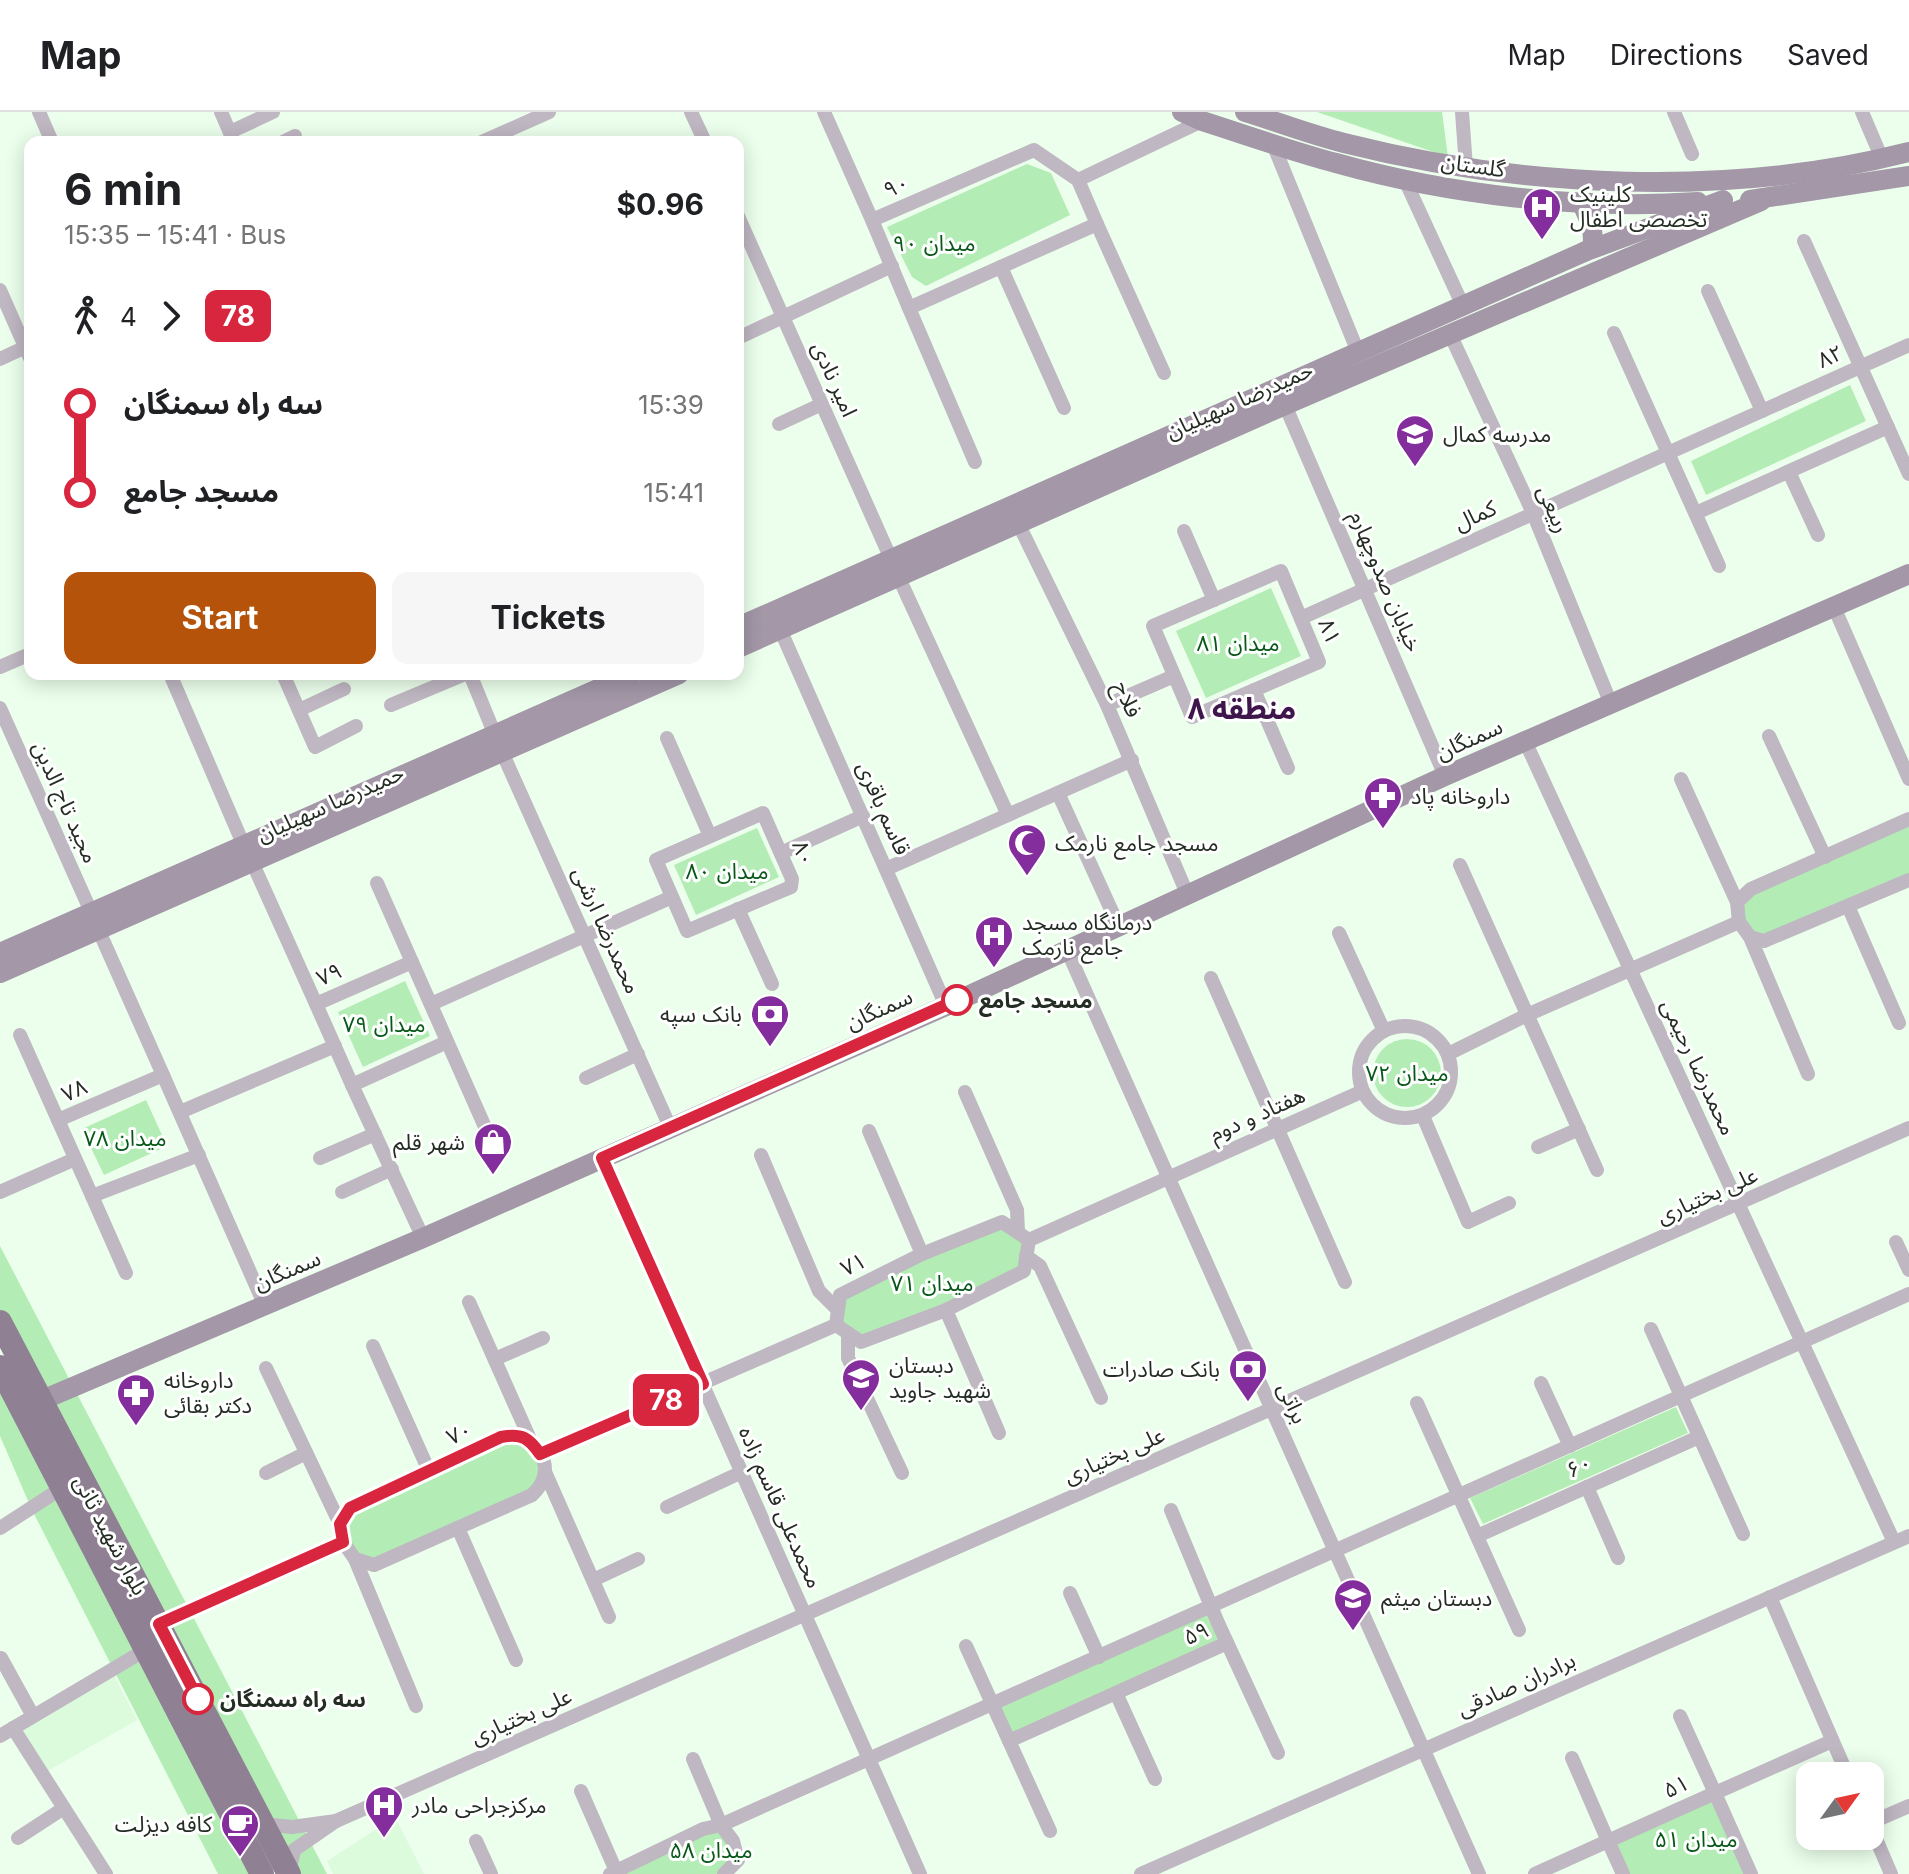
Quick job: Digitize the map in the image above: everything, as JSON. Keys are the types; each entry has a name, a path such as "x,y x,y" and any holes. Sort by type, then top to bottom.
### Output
{"main road":[{"name":"گلستان","path":"1182,112 1337,164 1443,186 1581,202 1761,201 1909,176"},
{"name":"گلستان","path":"1245,112 1343,143 1466,167 1553,179 1614,182 1776,175 1909,152"},
{"path":"1723,200 1730,178"},
{"name":"حمیدرضا سهیلیان","path":"744,644 776,621 1361,361 1441,315 1584,252 1723,200"},
{"name":"حمیدرضا سهیلیان","path":"1361,361 1450,334 1761,201"},
{"path":"1581,202 1593,224 1594,236 1593,247 1584,252"},
{"path":"1463,306 1472,325"},
{"path":"1441,315 1450,334"},
{"name":"سمنگان","path":"31,1404 423,1238 946,1006 1445,776 1909,574"},
{"name":"حمیدرضا سهیلیان","path":"744,626 776,621"},
{"name":"حمیدرضا سهیلیان","path":"499,743 620,680"},
{"name":"حمیدرضا سهیلیان","path":"0,973 95,922 499,743 663,680"},
{"name":"حمیدرضا سهیلیان","path":"0,953 95,922"},
{"name":"بلوار شهید ثانی","path":"0,1322 31,1404 71,1482 147,1649 262,1874"},
{"name":"بلوار شهید ثانی","path":"0,1367 31,1404"},
{"name":"بلوار شهید ثانی","path":"71,1482 159,1624 289,1874"}],"street":[{"path":"39,112 49,136"},
{"path":"221,112 232,136"},
{"path":"234,136 273,112"},
{"path":"495,136 549,112"},
{"path":"691,112 702,136"},
{"path":"824,112 872,220"},
{"path":"1462,112 1466,167"},
{"path":"1674,112 1692,154"},
{"path":"1862,112 1882,159"},
{"path":"1164,373 1078,180 1202,121"},
{"path":"1273,144 1361,361"},
{"name":"۹۰","path":"975,462 872,220 1034,150 1078,180"},
{"path":"1404,178 1463,306"},
{"path":"909,308 1097,224"},
{"name":"امیر نادی","path":"744,229 1008,815"},
{"path":"1804,241 1861,366 1909,345"},
{"path":"744,335 892,266"},
{"path":"1001,267 1064,408"},
{"path":"0,290 24,341"},
{"path":"1708,291 1762,411"},
{"path":"1614,333 1719,566"},
{"name":"ربیعی","path":"1450,334 1533,513 1611,704"},
{"path":"0,359 24,351"},
{"name":"۸۲","path":"1668,453 1861,366 1909,474"},
{"name":"خیابان صدوچهارم","path":"1282,396 1445,776"},
{"path":"779,424 822,404"},
{"path":"1696,513 1888,427"},
{"name":"کمال","path":"1301,618 1668,453"},
{"path":"1789,472 1818,535"},
{"name":"فلاح","path":"1015,516 1107,705 1188,896"},
{"path":"1184,531 1214,600"},
{"name":"۸۱","path":"1281,571 1301,618 1319,662 1192,717 1153,626 1281,571"},
{"path":"1834,607 1909,779"},
{"name":"قاسم باقری","path":"776,621 946,1006"},
{"path":"0,667 24,657"},
{"path":"1107,705 1174,676"},
{"path":"173,680 316,1004"},
{"path":"290,680 315,747 356,726"},
{"path":"391,705 452,680"},
{"name":"محمدرضا ارشی","path":"470,680 670,1127"},
{"path":"299,710 344,689"},
{"path":"1254,690 1288,768"},
{"name":"مجید تاج الدین","path":"0,708 163,1075"},
{"path":"1769,736 1825,857"},
{"path":"667,738 710,836"},
{"name":"محمدرضا رحیمی","path":"1525,741 1894,1542"},
{"path":"886,869 1132,760"},
{"path":"1681,779 1737,902 1739,922 1750,937 1808,1074"},
{"path":"1058,793 1119,927"},
{"name":"۸۰","path":"763,813 781,853 792,879 791,887 687,931 656,860 763,813"},
{"path":"781,853 863,816"},
{"path":"1737,902 1751,889 1909,819"},
{"path":"1460,865 1597,1170"},
{"path":"1750,937 1764,941 1909,880"},
{"path":"377,883 485,1127"},
{"path":"431,1004 672,897"},
{"path":"1848,906 1899,1023"},
{"path":"738,909 772,984"},
{"path":"1448,1054 1527,1015 1739,922"},
{"path":"1339,933 1384,1031"},
{"name":"براتی","path":"1067,950 1479,1874"},
{"name":"۷۹","path":"412,962 316,1004 423,1238"},
{"path":"1211,978 1345,1282"},
{"path":"1398,1026 1428,1032 1440,1041 1448,1054 1452,1068 1451,1083 1445,1097 1423,1116 1395,1118 1371,1103 1363,1091 1359,1078 1364,1050 1384,1031 1398,1026"},
{"path":"20,1035 58,1120"},
{"path":"352,1085 447,1042"},
{"path":"180,1112 335,1046"},
{"path":"586,1078 638,1054"},
{"path":"163,1075 265,1306"},
{"name":"۷۸","path":"126,1273 58,1120 163,1075"},
{"name":"هفتاد و دوم","path":"1024,1236 1169,1178 1363,1091"},
{"path":"761,1155 819,1291 841,1322 861,1342 946,1310 1024,1271 1024,1236 1017,1210 965,1092"},
{"path":"1423,1116 1468,1222 1509,1203"},
{"name":"علی بختیاری","path":"336,1821 1738,1206 1909,1128"},
{"path":"1538,1147 1579,1129"},
{"path":"869,1131 922,1254"},
{"path":"320,1158 375,1134"},
{"path":"92,1196 199,1155"},
{"name":"محمدعلی قاسم زاده","path":"602,1158 920,1874"},
{"path":"0,1192 75,1159"},
{"path":"342,1192 392,1169"},
{"name":"۷۱","path":"841,1322 840,1295 922,1254 1002,1222 1024,1236"},
{"path":"1896,1242 1909,1270"},
{"path":"1026,1256 1040,1266 1101,1398"},
{"name":"۶۰","path":"1211,1607 1909,1294"},
{"path":"469,1302 530,1439 540,1454 609,1617"},
{"path":"946,1310 999,1433"},
{"path":"540,1454 841,1322"},
{"path":"841,1322 848,1358 902,1473"},
{"path":"1651,1329 1743,1534"},
{"path":"495,1359 543,1338"},
{"path":"373,1346 429,1471"},
{"path":"266,1368 340,1524 343,1542 355,1559 416,1706"},
{"path":"1541,1383 1570,1446"},
{"path":"1417,1403 1519,1630"},
{"name":"۷۰","path":"340,1524 350,1508 501,1437 517,1434 530,1439"},
{"name":"۶۰","path":"1477,1536 1699,1437"},
{"path":"266,1473 306,1453"},
{"path":"667,1507 742,1472"},
{"path":"355,1559 374,1565 458,1528 532,1495 543,1485 546,1474"},
{"path":"0,1528 71,1482"},
{"path":"1587,1487 1618,1558"},
{"path":"1171,1510 1211,1607"},
{"path":"458,1528 516,1660"},
{"name":"برادران صادقی","path":"1141,1874 1909,1536"},
{"path":"159,1624 343,1542"},
{"path":"593,1580 638,1559"},
{"path":"1070,1593 1099,1657"},
{"path":"1770,1597 1842,1762"},
{"name":"۵۹","path":"721,1825 1211,1607 1227,1643 1009,1741"},
{"path":"1227,1643 1278,1753"},
{"path":"966,1646 1050,1831"},
{"path":"101,1872 64,1808 7,1732 147,1649"},
{"path":"1,1658 33,1716"},
{"path":"1116,1693 1155,1779"},
{"path":"1680,1716 1715,1793 1832,1741"},
{"path":"1572,1758 1623,1874"},
{"path":"693,1759 721,1825 733,1841 741,1867 724,1874"},
{"path":"581,1791 613,1873 703,1829 721,1825"},
{"name":"۵۱","path":"1535,1874 1715,1793 1751,1874"},
{"path":"1884,1818 1909,1806"},
{"path":"18,1838 64,1808"},
{"path":"263,1824 292,1827 336,1821"},
{"path":"289,1874 294,1850 336,1821"},
{"path":"476,1841 491,1874"},
{"path":"1881,1850 1891,1874"}],"shaded area":[{"path":"111,1670 137,1720 42,1774 13,1728"},
{"name":"مرکزجراحی مادر","path":"395,1817 424,1874 333,1874 327,1861"}],"green space":[{"path":"1317,112 1442,112 1448,157"},
{"name":"میدان ۹۰","path":"1027,164 1051,173 1070,215 926,286 912,277 887,227"},
{"path":"1850,385 1866,421 1706,495 1691,461"},
{"name":"میدان ۸۱","path":"1271,588 1301,656 1206,698 1176,631"},
{"path":"1909,819 1909,880 1764,941 1749,936 1737,902"},
{"name":"میدان ۸۰","path":"757,828 779,877 696,915 674,865"},
{"name":"میدان ۷۹","path":"405,981 430,1036 363,1067 338,1012"},
{"name":"میدان ۷۲","path":"1414,1039 1435,1054 1441,1073 1439,1086 1431,1097 1414,1107 1400,1107 1383,1097 1375,1086 1373,1066 1383,1049 1394,1041"},
{"name":"میدان ۷۸","path":"146,1100 167,1146 104,1175 82,1129"},
{"name":"میدان ۷۱","path":"1002,1222 1029,1240 1024,1271 861,1342 836,1325 840,1295"},
{"path":"0,1246 327,1874 289,1874 0,1322"},
{"path":"0,1367 262,1874 218,1874 32,1510 0,1436"},
{"path":"1676,1407 1688,1433 1483,1524 1470,1498"},
{"path":"517,1434 540,1455 543,1485 374,1565 343,1542 350,1508"},
{"path":"1211,1607 1227,1643 1009,1741 993,1704"},
{"name":"میدان ۵۱","path":"1715,1793 1751,1874 1623,1874 1608,1841"},
{"name":"میدان ۵۸","path":"721,1825 738,1860 724,1874 610,1874"}],"bus line":[{"name":"78","path":"198,1699 159,1624 343,1542 340,1524 350,1508 501,1437 517,1434 530,1439 540,1454 703,1384 602,1158 957,1000"}],"place":[{"name":"کلینیک تخصصی اطفال","path":"1542,241"},
{"name":"مدرسه کمال","path":"1415,468"},
{"name":"داروخانه پاد","path":"1383,830"},
{"name":"مسجد جامع نارمک","path":"1027,877"},
{"name":"درمانگاه مسجد جامع نارمک","path":"994,969"},
{"name":"مسجد جامع","path":"957,1000"},
{"name":"بانک سپه","path":"770,1048"},
{"name":"شهر قلم","path":"493,1176"},
{"name":"بانک صادرات","path":"1248,1403"},
{"name":"دبستان شهید جاوید","path":"861,1412"},
{"name":"داروخانه دکتر بقائی","path":"136,1427"},
{"name":"دبستان میثم","path":"1353,1632"},
{"name":"سه راه سمنگان","path":"198,1699"},
{"name":"مرکزجراحی مادر","path":"384,1839"},
{"name":"کافه دیزلت","path":"240,1858"}],"district":[{"name":"منطقه ۸","path":"1242,709"}]}
